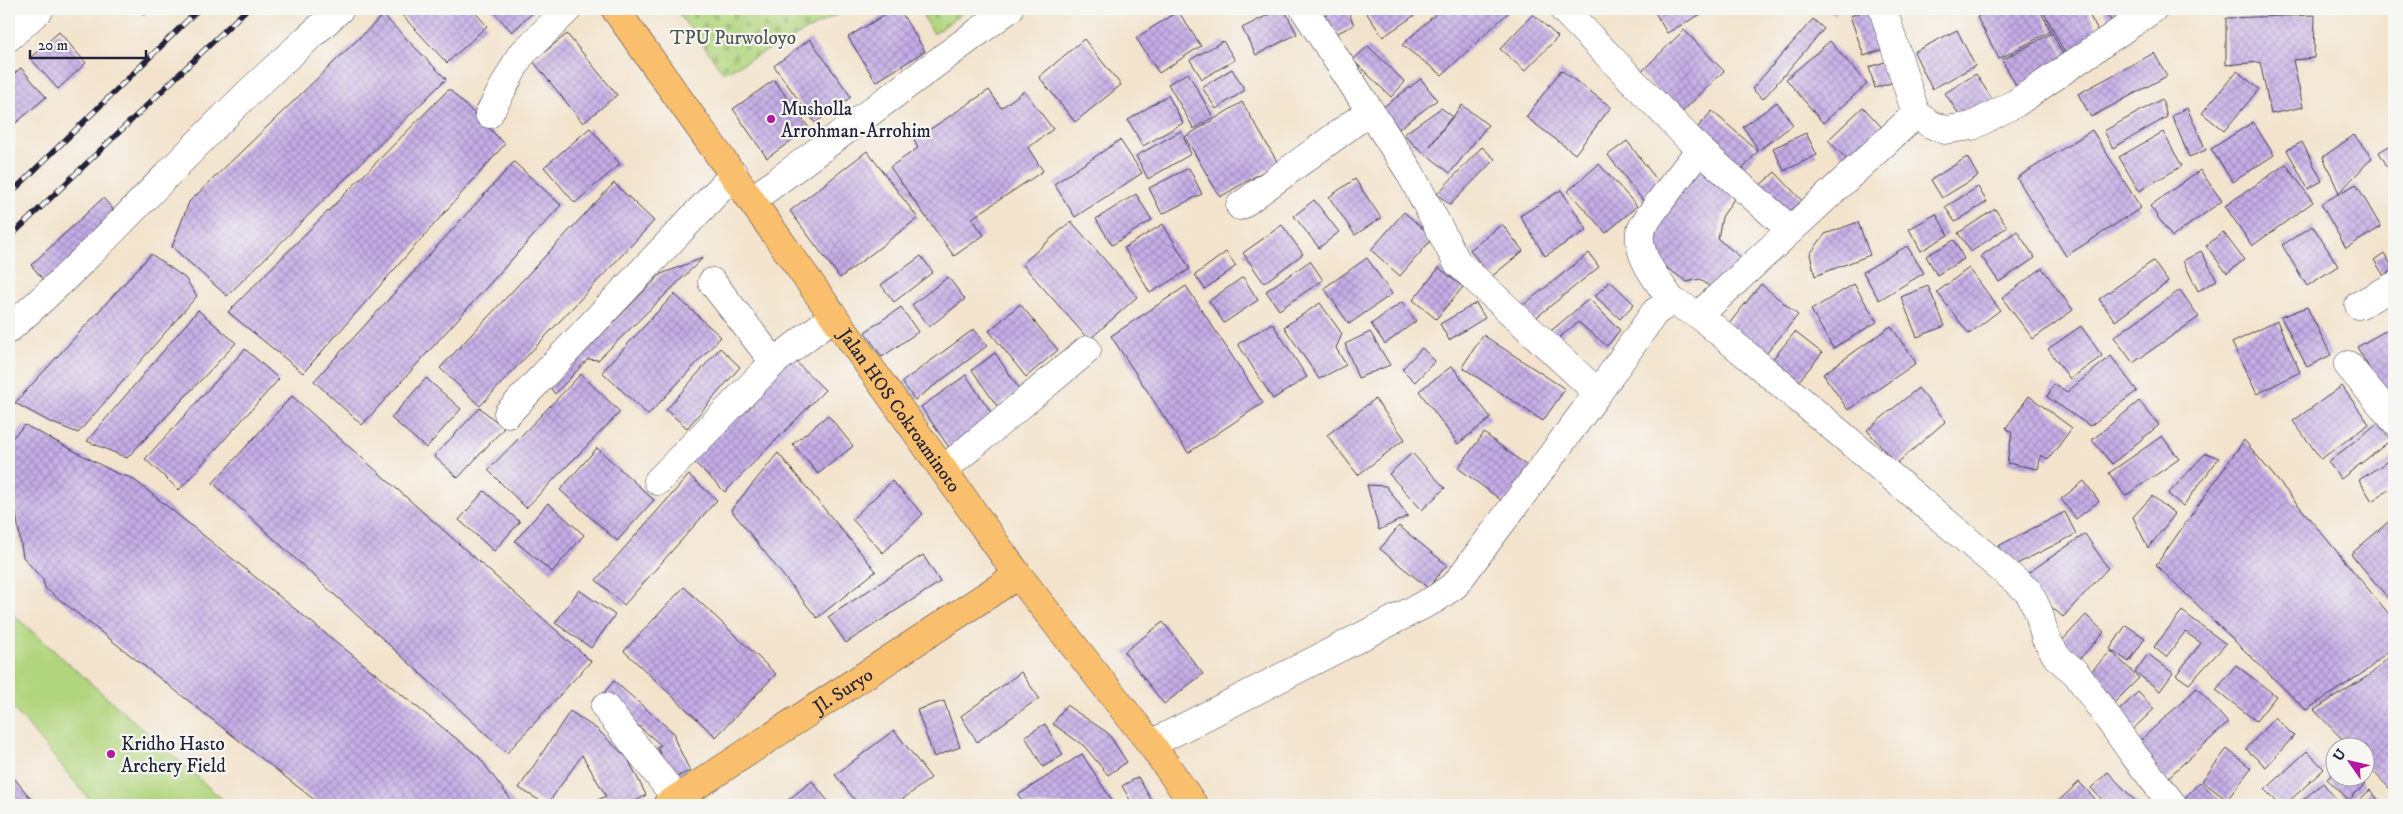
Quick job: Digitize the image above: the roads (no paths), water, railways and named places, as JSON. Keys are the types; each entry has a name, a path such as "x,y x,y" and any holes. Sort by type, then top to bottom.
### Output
{"main road":[{"name":"Jalan HOS Cokroaminoto","path":"615,9 1018,575 1151,744 1194,805"},
{"name":"Jl. Suryo","path":"672,802 1018,575"}],"street":[{"path":"9,329 50,293 134,211 224,116 340,9"},
{"path":"489,114 520,56 568,9"},
{"path":"752,200 1009,9"},
{"path":"1304,9 1409,171 1458,262 1598,393"},
{"path":"1563,9 1700,150 1791,230"},
{"path":"1883,9 1916,114 1930,124 1945,130 1972,126 2016,103 2153,9"},
{"path":"9,36 33,11"},
{"path":"1240,206 1370,111"},
{"path":"1699,315 1916,114"},
{"path":"1700,150 1640,230 1641,248 1650,271 1672,301 1699,315 2029,592 2039,614 2045,637 2057,656 2076,673 2134,755 2173,805"},
{"path":"508,413 734,174"},
{"path":"712,282 774,362"},
{"path":"2359,305 2394,286"},
{"path":"1151,744 1435,599 1455,585 1598,393 1655,312 1672,301"},
{"path":"658,481 774,362 834,316"},
{"path":"943,470 1087,350"},
{"path":"2348,365 2394,420"},
{"path":"605,707 672,802"}],"railway":[{"path":"9,195 199,9"},
{"path":"9,238 247,9"}],"place":[{"name":"Musholla Arrohman-Arrohim","path":"771,119"},
{"name":"Kridho Hasto Archery Field","path":"111,754"}],"park label":[{"name":"TPU Purwoloyo","path":"733,37"}]}
